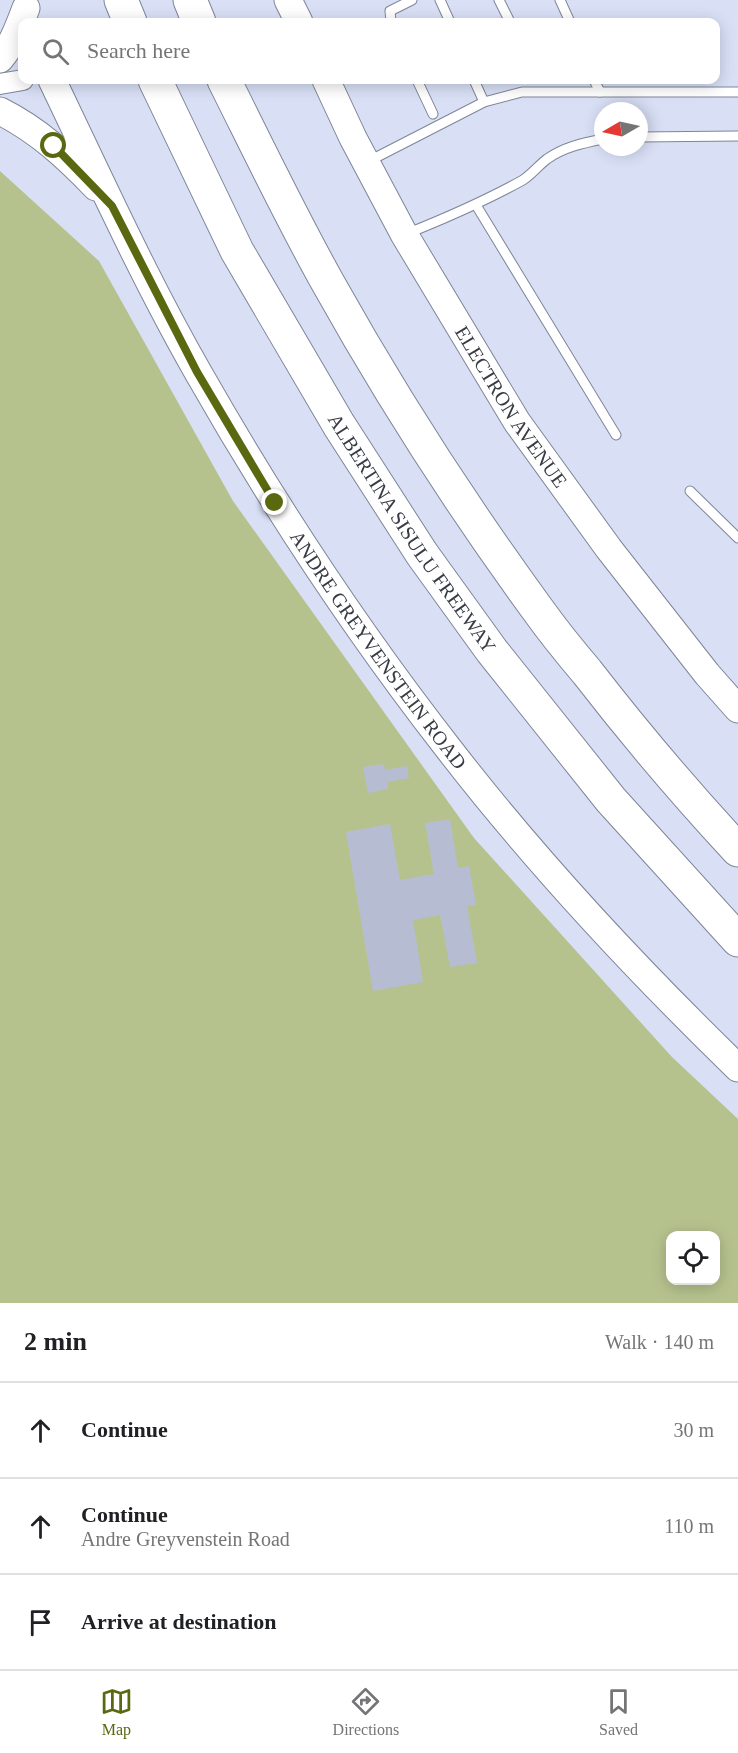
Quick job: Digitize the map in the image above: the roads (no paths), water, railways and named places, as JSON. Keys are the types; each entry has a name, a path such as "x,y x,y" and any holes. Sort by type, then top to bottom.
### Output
{"highway":[{"path":"121,0 128,18"},
{"path":"190,0 197,18"},
{"name":"ALBERTINA SISULU FREEWAY","path":"157,84 237,251 339,425 422,554 492,651 611,800 738,940"},
{"path":"226,84 328,284 462,502 538,611 597,686 686,794 738,850"}],"main road":[{"path":"288,0 296,18"},
{"path":"0,59 7,51 18,29"},
{"name":"ANDRE GREYVENSTEIN ROAD","path":"54,84 112,206 197,372 275,503 345,607 471,778 568,892 682,1014 738,1068"},
{"name":"ELECTRON AVENUE","path":"328,84 404,234 517,422 609,549 707,674 736,702"},
{"path":"0,111 38,133 54,146 112,206"}],"street":[{"path":"0,84 18,81"}],"lane":[{"path":"389,18 390,11 412,0"},
{"path":"440,0 448,18"},
{"path":"499,0 508,18"},
{"path":"560,0 568,18"},
{"path":"419,84 432,114"},
{"path":"476,84 484,102"},
{"path":"596,84 600,92"},
{"path":"366,163 484,102 522,92 738,93"},
{"path":"648,137 738,136"},
{"path":"404,234 476,205 526,178 547,159 566,148 594,140"},
{"path":"476,205 616,435"},
{"path":"690,491 738,538"}]}
